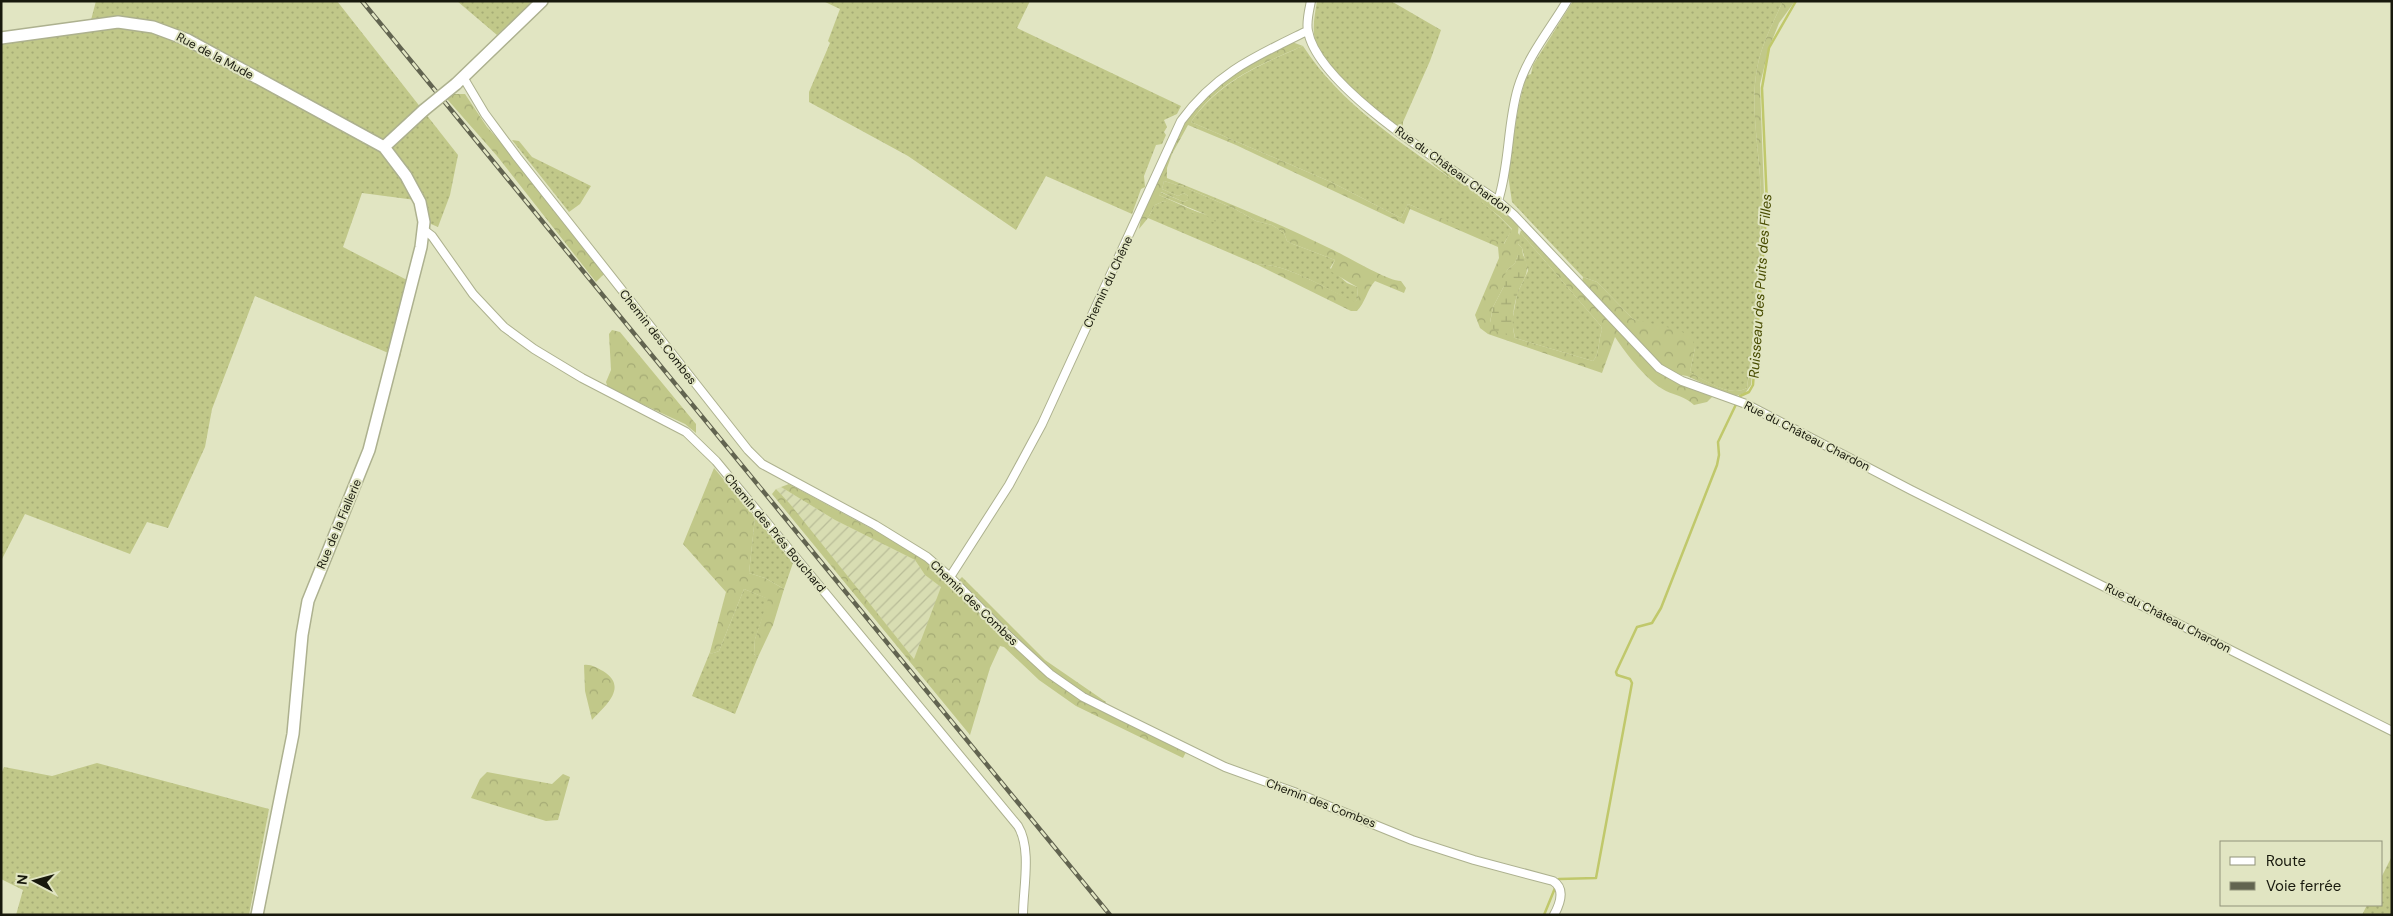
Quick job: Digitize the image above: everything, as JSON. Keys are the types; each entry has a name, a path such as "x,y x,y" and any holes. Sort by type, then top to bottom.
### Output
{"street":[{"path":"384,147 460,80 542,1"},
{"path":"1307,30 1311,1"},
{"path":"1498,201 1503,183 1510,121 1518,86 1528,64 1568,1"},
{"name":"Rue de la Mude","path":"1,38 109,22 153,27 204,49 384,147"},
{"name":"Rue du Château Chardon","path":"1307,30 1320,60 1357,99 1384,122 1498,201 1524,224 1659,368 1682,381 1738,401 2392,731"},
{"name":"Chemin du Chêne","path":"950,576 1009,485 1038,431 1181,121 1204,92 1227,73 1307,30"},
{"name":"Chemin des Combes","path":"460,80 517,157 752,454 772,470 902,541 927,557 950,576 1002,630 1050,674 1083,697 1225,767 1294,792 1412,840 1557,884 1560,899 1554,915"},
{"name":"Rue de la Fiallerie","path":"257,915 293,734 302,635 308,601 369,450 424,230 420,202 402,170 384,147"},
{"name":"Chemin des Prés Bouchard","path":"424,230 432,236 473,294 504,327 534,349 582,378 686,432 716,461 1018,826 1023,834 1025,848 1023,915"}],"shaded area":[{"path":"781,487 835,520 915,560 925,575 942,587 915,660 776,489"}],"green space":[{"path":"96,1 337,1 458,155 450,195 438,227 431,224 423,201 362,193 343,247 407,280 393,340 403,342 400,358 255,296 212,409 205,447 168,528 147,522 130,554 25,514 1,561 1,35 91,20"},
{"path":"457,1 533,1 497,35"},
{"path":"823,1 1030,1 1017,28 1181,106 1177,114 1164,120 1167,127 1164,132 1166,135 1162,144 1156,145 1144,176 1145,187 1141,189 1132,214 1046,176 1016,230 908,156 809,102 809,92 830,43 828,41 840,9"},
{"path":"1317,1 1391,1 1441,30 1430,61 1403,122 1403,131 1352,91 1320,53 1314,35"},
{"path":"1573,1 1783,1 1761,51 1755,85 1754,102 1761,189 1760,229 1757,297 1747,388 1733,391 1717,387 1690,372 1695,348 1655,326 1633,319 1597,282 1583,277 1512,202 1508,175 1518,109 1526,76 1531,74 1533,65"},
{"path":"1783,1 1795,1 1779,23 1769,48 1760,84 1765,223 1751,385 1745,393 1733,397 1687,376 1675,374 1658,363 1582,282 1583,277 1597,282 1633,319 1679,330 1692,338 1695,348 1690,372 1725,389 1740,391 1747,388 1759,275 1761,189 1754,102 1755,85 1761,51"},
{"path":"1292,42 1303,46 1256,67 1227,85 1202,108 1191,122 1331,182 1401,218 1408,204 1504,244 1512,229 1499,216 1431,162 1434,161 1519,223 1518,233 1521,237 1518,244 1522,248 1523,255 1518,255 1515,263 1507,270 1504,286 1493,307 1490,322 1515,338 1593,361 1597,355 1602,330 1601,326 1520,232 1523,229 1658,372 1714,395 1707,402 1694,405 1684,398 1659,387 1631,359 1615,337 1602,373 1488,334 1480,328 1475,315 1499,258 1498,247 1410,209 1404,224 1236,145 1188,125 1172,154 1167,168 1167,178 1269,220 1386,277 1401,281 1406,288 1404,293 1375,281 1360,308 1357,311 1351,311 1258,265 1268,265 1293,272 1355,302 1358,298 1357,287 1330,271 1335,260 1287,241 1284,233 1272,225 1256,221 1235,209 1184,187 1164,181 1162,189 1178,196 1184,193 1188,196 1188,200 1184,202 1161,192 1159,195 1219,222 1218,224 1164,201 1155,205 1139,229 1141,219 1179,133 1200,102 1231,75"},
{"path":"1303,46 1335,87 1373,121 1478,199 1506,223 1512,230 1503,245 1408,204 1401,218 1331,182 1191,122 1202,108 1227,85 1256,67"},
{"path":"454,94 465,94 487,127 507,149 604,274 596,282 497,156 447,99"},
{"path":"512,140 519,141 532,157 591,186 580,204 569,212"},
{"path":"1164,181 1184,187 1235,209 1256,221 1272,225 1284,233 1287,241 1335,260 1330,268 1347,283 1357,287 1358,298 1355,303 1293,272 1268,265 1258,265 1148,218 1155,205 1164,201 1207,215 1159,195 1160,192 1184,202 1188,200 1188,196 1184,193 1178,196 1162,189"},
{"path":"1520,232 1601,326 1598,351 1593,361 1515,338 1512,322 1517,294 1528,271 1522,248 1518,244"},
{"path":"1518,255 1523,255 1527,271 1514,306 1515,338 1494,330 1490,323 1493,307 1504,286 1504,277 1507,270 1515,263"},
{"path":"612,330 620,332 696,424 696,433 685,424 608,388 606,382 611,370 609,334"},
{"path":"714,468 755,517 749,573 765,578 784,589 773,625 758,657 754,654 755,639 768,599 744,589 719,651 711,654 726,592 683,544"},
{"path":"789,484 920,555 953,586 962,577 1045,660 1106,702 1102,711 1186,752 1183,758 1076,706 1039,680 1004,647 1000,646 990,668 970,735 772,494 776,489 790,504 914,659 941,587 925,575 915,560 835,520 781,487"},
{"path":"755,517 793,563 784,589 765,578 749,573"},
{"path":"744,589 769,599 755,639 754,654 758,657 735,714 692,696 710,652 711,654 719,651"},
{"path":"584,665 603,671 611,677 614,683 614,690 608,703 592,720 585,691"},
{"path":"97,763 269,809 249,915 16,915 23,890 1,879 1,774 4,767 52,776"},
{"path":"487,772 552,784 563,774 570,777 558,820 546,821 471,798 480,779"},
{"path":"2392,856 2392,915 2362,915 2366,906 2383,906 2383,874"}],"waterway":[{"name":"Ruisseau des Puits des Filles","path":"1559,879 1596,878 1632,683 1630,679 1617,675 1616,672 1637,627 1652,623 1661,608 1717,465 1719,455 1718,442 1740,396 1749,392 1753,385 1767,205 1762,88 1769,48 1796,1"},
{"name":"Ruisseau des Puits des Filles","path":"1544,915 1555,888"}],"railway":[{"path":"362,1 1110,915"}]}
